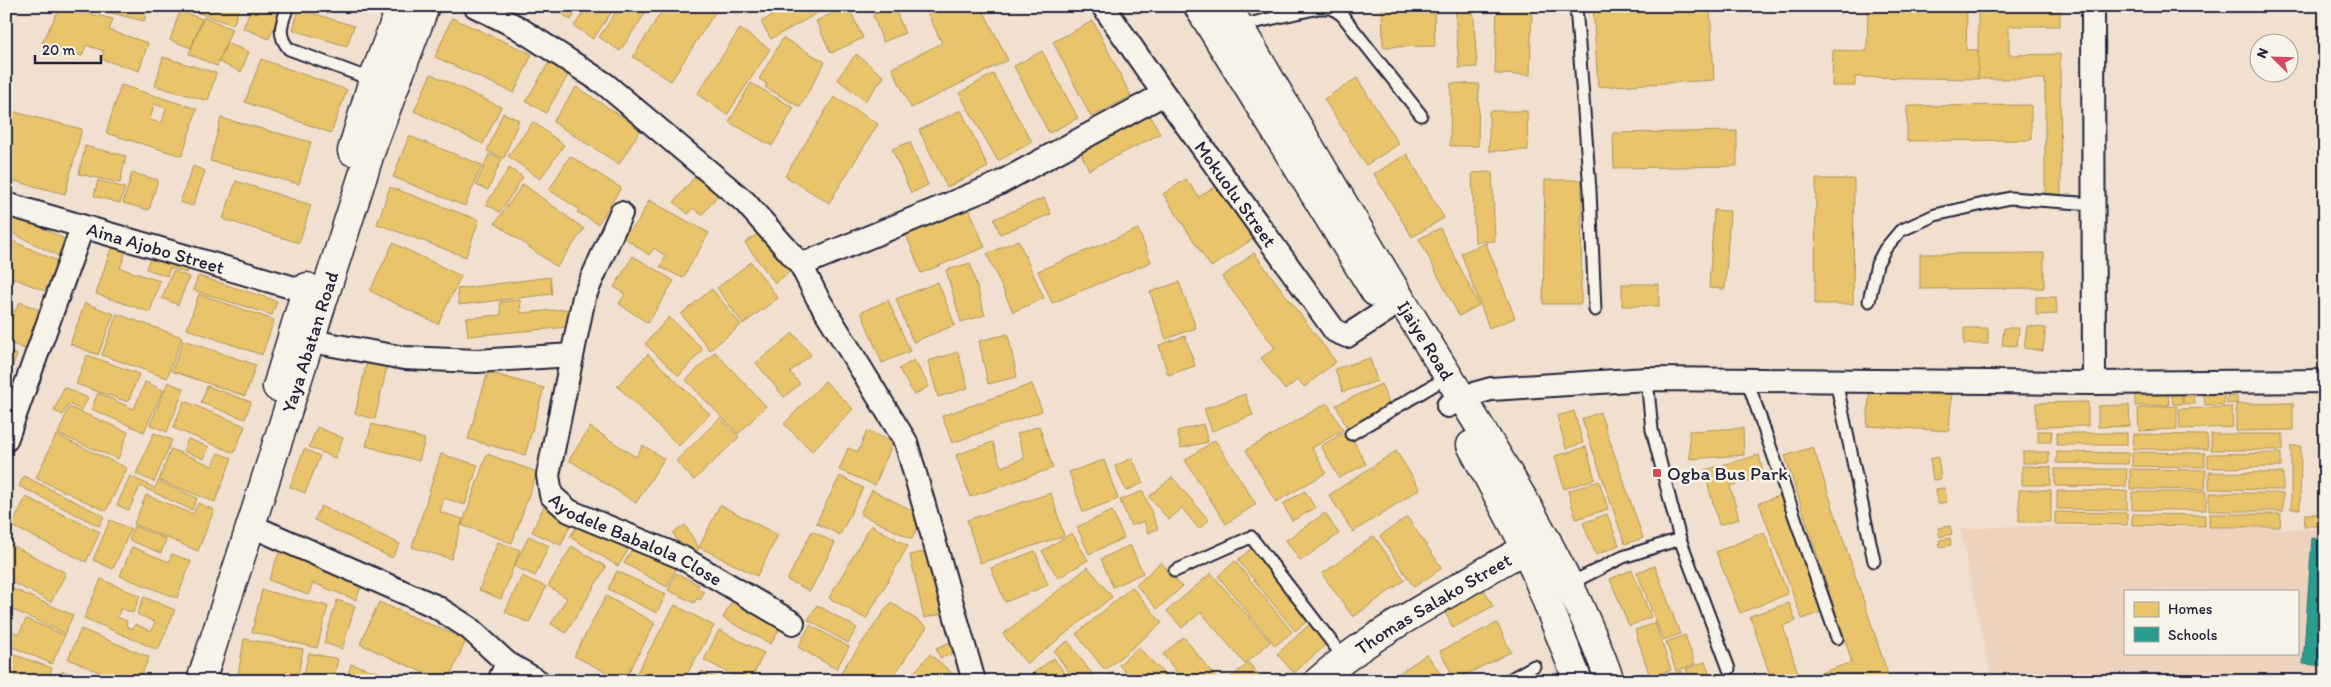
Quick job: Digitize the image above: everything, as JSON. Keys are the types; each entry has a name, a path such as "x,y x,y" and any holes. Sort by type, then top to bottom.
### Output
{"main road":[{"name":"Ijaiye Road","path":"1198,6 1387,310 1448,396 1500,458 1536,545 1578,681"},
{"name":"Yaya Abatan Road","path":"182,681 239,519 314,294 374,80 407,9"},
{"name":"Yaya Abatan Road","path":"201,681 311,341 314,294 372,147 407,9"},
{"name":"Ijaiye Road","path":"1233,16 1428,345 1448,396"},
{"name":"Ijaiye Road","path":"1536,545 1568,584 1592,630 1610,681"},
{"name":"Thomas Salako Street","path":"1318,681 1344,658 1411,615 1536,545"}],"street":[{"path":"475,6 517,27 605,84 745,202 801,264 817,297 906,442 974,681"},
{"name":"Mokuolu Street","path":"1103,6 1335,332 1348,336 1387,310"},
{"path":"2093,6 2094,383"},
{"path":"801,264 998,184 1164,94"},
{"name":"Aina Ajobo Street","path":"6,204 82,228 314,294"},
{"name":"Ayodele Babalola Close","path":"620,213 584,297 548,475 551,495 569,511 681,557 793,623"},
{"path":"6,440 82,228"},
{"path":"311,341 413,358 477,361 572,354"},
{"path":"1448,396 1491,389 1647,379 2094,383 2325,381"},
{"path":"252,526 435,606 470,628 503,672 538,681"}],"lane":[{"path":"288,6 280,29 283,42 290,49 374,80"},
{"path":"1576,6 1589,180 1595,310"},
{"path":"1233,16 1332,8 1342,15 1421,115"},
{"path":"1869,301 1877,264 1885,249 1900,231 1935,215 2010,198 2094,204"},
{"path":"1647,379 1652,430 1680,539 1729,669"},
{"path":"1747,380 1837,638"},
{"path":"1836,381 1874,561"},
{"path":"1351,434 1448,396"},
{"path":"1175,571 1250,537 1344,658"},
{"path":"1568,584 1624,558 1680,539"},
{"path":"1508,681 1534,666"}],"shaded area":[{"path":"2020,526 2325,529 2325,681 1992,681 1960,529"}],"building: Homes":[{"path":"83,6 148,6 144,21"},
{"path":"179,6 240,6 233,25"},
{"path":"252,6 267,6 281,12 269,39 243,28"},
{"path":"551,6 580,6 571,20"},
{"path":"588,6 616,6 593,39 574,26"},
{"path":"620,6 650,6 620,51 599,37"},
{"path":"665,6 719,6 671,81 633,57"},
{"path":"789,6 830,6 771,39 761,22"},
{"path":"848,6 863,38 831,53 816,21"},
{"path":"894,6 905,33 883,42 873,15"},
{"path":"924,6 981,6 1008,60 911,108 892,68 942,43"},
{"path":"1382,6 1434,6 1435,46 1383,47"},
{"path":"1455,6 1473,6 1477,67 1459,68"},
{"path":"1497,6 1532,6 1530,75 1495,74"},
{"path":"1593,6 1710,6 1714,80 1598,87"},
{"path":"1868,6 1967,6 1966,50 1979,50 1978,79 1855,77 1855,86 1832,86 1833,50 1867,51"},
{"path":"1978,6 2060,6 2060,26 2009,26 2009,55 2060,54 2061,196 2045,196 2045,79 1978,79"},
{"path":"60,7 113,19 109,30 148,43 139,71 101,59 104,51 86,45 82,56 42,43"},
{"path":"299,9 354,26 347,46 293,30"},
{"path":"180,11 202,19 191,48 170,40"},
{"path":"204,17 232,29 217,66 189,54"},
{"path":"452,18 532,54 514,93 435,57"},
{"path":"1093,21 1131,96 1091,117 1053,42"},
{"path":"740,29 770,49 727,115 697,94"},
{"path":"783,38 825,62 800,107 765,87 767,84 759,79"},
{"path":"227,43 249,52 241,72 219,62"},
{"path":"1042,51 1078,118 1049,133 1014,66"},
{"path":"856,54 884,77 865,101 837,79"},
{"path":"163,57 216,73 208,101 155,86"},
{"path":"261,59 347,90 331,133 245,102"},
{"path":"551,59 571,70 546,113 526,101"},
{"path":"431,74 501,107 483,144 414,111"},
{"path":"993,74 1032,142 998,161 959,93"},
{"path":"1357,78 1399,144 1366,165 1324,99"},
{"path":"751,83 794,108 772,146 729,122"},
{"path":"1451,83 1479,84 1478,146 1450,146"},
{"path":"121,85 197,109 182,156 106,133","holes":["154,104 166,108 162,123 150,120"]},
{"path":"576,87 641,129 619,164 553,122"},
{"path":"834,97 878,124 829,203 785,176"},
{"path":"2031,105 2031,140 1907,141 1907,106"},
{"path":"1147,109 1160,134 1089,170 1077,145"},
{"path":"6,110 82,129 65,194 6,179"},
{"path":"961,110 988,167 947,187 919,130"},
{"path":"1489,111 1527,111 1528,150 1489,151"},
{"path":"503,113 519,120 504,158 487,151"},
{"path":"221,118 311,142 299,184 210,161"},
{"path":"533,122 564,145 540,179 508,156"},
{"path":"1737,131 1737,166 1614,168 1613,133"},
{"path":"409,136 482,165 465,206 393,177"},
{"path":"910,142 928,185 911,193 892,149"},
{"path":"85,146 126,156 120,183 79,174"},
{"path":"489,154 502,159 488,190 476,185"},
{"path":"1407,154 1444,218 1412,237 1374,174"},
{"path":"570,156 621,188 598,224 577,212 579,209 549,190"},
{"path":"193,166 205,171 193,206 180,202"},
{"path":"509,168 523,177 500,212 486,204"},
{"path":"1492,172 1495,241 1475,242 1472,173"},
{"path":"132,173 158,180 149,210 123,203"},
{"path":"698,173 721,191 702,215 693,208 688,214 674,202"},
{"path":"1186,179 1199,197 1219,184 1254,238 1211,267 1163,194"},
{"path":"1816,179 1854,179 1853,304 1815,304"},
{"path":"98,180 125,188 120,203 94,196"},
{"path":"1545,180 1582,180 1581,304 1543,304"},
{"path":"236,181 311,205 299,243 223,219"},
{"path":"523,184 584,229 557,267 495,223"},
{"path":"390,187 479,220 466,257 377,224"},
{"path":"1044,198 1051,214 1000,234 994,219"},
{"path":"649,200 709,233 683,278 660,267 666,256 654,248 649,255 622,236 638,222"},
{"path":"966,201 985,247 921,273 903,226"},
{"path":"1714,210 1730,211 1725,289 1709,288"},
{"path":"9,212 67,240 59,256 6,230 6,219"},
{"path":"766,227 796,267 775,283 745,243"},
{"path":"1440,228 1479,305 1459,316 1419,239"},
{"path":"1138,229 1151,262 1052,303 1038,271"},
{"path":"10,240 58,261 45,291 6,275 6,249"},
{"path":"1018,240 1044,298 1013,312 987,254"},
{"path":"113,242 128,247 120,268 160,281 150,312 96,294"},
{"path":"393,243 461,276 438,324 370,291"},
{"path":"1486,243 1515,318 1489,328 1461,253"},
{"path":"153,249 190,261 186,273 170,268 167,276 146,269"},
{"path":"1254,253 1336,362 1304,387 1298,379 1285,390 1261,358 1275,348 1222,277"},
{"path":"2044,253 2044,288 1920,289 1920,254"},
{"path":"633,256 674,281 648,323 619,304 625,294 614,287"},
{"path":"751,262 778,298 743,324 717,288"},
{"path":"970,263 985,315 961,322 946,270"},
{"path":"173,271 189,277 178,305 162,298"},
{"path":"198,276 277,301 272,315 193,290"},
{"path":"550,277 552,294 459,305 457,289"},
{"path":"938,282 955,325 913,342 896,299"},
{"path":"1179,282 1196,328 1166,339 1150,292"},
{"path":"1622,284 1659,284 1659,306 1622,306"},
{"path":"712,289 741,325 710,350 681,314"},
{"path":"199,294 274,320 262,355 187,329"},
{"path":"2036,297 2056,297 2057,314 2036,315"},
{"path":"520,300 521,313 568,309 569,327 468,336 466,318 501,315 500,302"},
{"path":"888,300 910,351 882,363 861,312"},
{"path":"20,302 44,312 27,350 6,341 6,307 15,311"},
{"path":"85,303 114,314 98,355 70,344"},
{"path":"117,314 182,337 167,378 102,355"},
{"path":"669,317 703,349 679,376 645,344"},
{"path":"2027,326 2046,328 2043,351 2024,348"},
{"path":"1964,328 1988,328 1988,344 1964,344"},
{"path":"2004,328 2019,328 2017,346 2002,345"},
{"path":"793,333 811,355 790,372 800,384 784,397 756,363"},
{"path":"1008,334 1017,377 988,384 979,341"},
{"path":"1185,336 1195,366 1168,375 1159,345"},
{"path":"183,340 256,365 245,396 172,371"},
{"path":"6,350 17,355 11,370 6,368"},
{"path":"715,352 766,406 738,434 686,380"},
{"path":"958,352 968,388 938,397 928,361"},
{"path":"648,354 710,414 679,446 617,386"},
{"path":"87,355 139,374 128,402 76,384"},
{"path":"368,357 388,362 375,419 355,414"},
{"path":"1370,358 1377,381 1343,392 1335,369"},
{"path":"914,360 929,386 914,395 899,369"},
{"path":"488,372 544,388 525,455 468,439"},
{"path":"825,381 853,409 812,451 784,424"},
{"path":"145,382 163,390 144,432 91,409 98,393 134,409"},
{"path":"168,382 184,389 167,432 150,425"},
{"path":"1032,384 1042,411 952,443 942,416"},
{"path":"1381,384 1391,407 1347,428 1336,405"},
{"path":"207,386 251,402 245,419 201,403"},
{"path":"1870,386 1952,391 1949,431 1867,426"},
{"path":"64,387 88,398 82,410 68,404 63,415 54,411"},
{"path":"2168,393 2169,405 2135,406 2135,395"},
{"path":"1245,394 1253,415 1212,431 1204,409"},
{"path":"2182,394 2182,404 2173,404 2172,395"},
{"path":"2183,394 2194,394 2195,404 2183,404"},
{"path":"2224,394 2224,405 2205,405 2204,395"},
{"path":"2227,396 2237,396 2237,403 2227,404"},
{"path":"184,401 245,426 234,453 173,428"},
{"path":"2088,402 2088,426 2036,427 2036,403"},
{"path":"1327,403 1343,430 1312,448 1326,473 1276,502 1246,450"},
{"path":"2293,403 2293,430 2236,431 2236,404"},
{"path":"2129,405 2130,426 2098,427 2098,406"},
{"path":"2177,406 2177,429 2139,431 2138,408"},
{"path":"69,407 128,432 118,459 58,434"},
{"path":"2232,407 2233,427 2180,429 2179,409"},
{"path":"1574,411 1583,443 1566,449 1557,416"},
{"path":"1600,412 1643,538 1625,544 1582,419"},
{"path":"720,418 739,437 694,480 676,461"},
{"path":"372,424 425,439 419,461 366,446"},
{"path":"1203,424 1208,442 1181,448 1177,431"},
{"path":"1039,426 1053,468 970,497 956,455 993,442 1001,467 1025,458 1017,434"},
{"path":"317,427 343,438 335,458 309,447"},
{"path":"590,427 636,457 643,445 664,459 636,503 569,460"},
{"path":"1743,428 1744,455 1690,459 1689,431"},
{"path":"1348,430 1366,464 1339,478 1321,446"},
{"path":"867,431 893,442 875,485 839,470 848,448 858,452"},
{"path":"2038,431 2052,431 2051,442 2038,442"},
{"path":"154,433 172,440 154,482 136,474"},
{"path":"2057,433 2127,433 2127,445 2057,445"},
{"path":"2134,434 2207,435 2208,449 2133,449"},
{"path":"2211,434 2283,434 2283,450 2211,450"},
{"path":"56,435 127,468 106,511 36,478"},
{"path":"188,439 209,447 204,459 183,451"},
{"path":"1215,440 1256,504 1226,524 1185,460"},
{"path":"2325,443 2325,508 2318,508 2318,444"},
{"path":"2291,446 2301,446 2300,509 2291,509"},
{"path":"1586,447 1595,479 1564,489 1555,456"},
{"path":"1813,447 1890,681 1772,681 1750,616 1789,603 1796,621 1783,626 1800,680 1852,662 1785,456"},
{"path":"171,449 213,466 218,453 232,458 215,502 159,480"},
{"path":"304,449 320,456 305,493 290,487"},
{"path":"1396,451 1420,489 1353,532 1329,495"},
{"path":"2023,452 2049,452 2049,463 2023,463"},
{"path":"2057,452 2129,453 2128,464 2056,463"},
{"path":"2132,452 2205,453 2205,467 2132,466"},
{"path":"2281,453 2281,467 2208,468 2208,454"},
{"path":"441,454 478,465 465,505 444,498 440,512 463,519 451,559 412,547"},
{"path":"487,454 537,472 512,543 462,525"},
{"path":"1759,455 1764,477 1730,486 1739,519 1719,525 1704,470"},
{"path":"1938,457 1941,479 1933,480 1930,459"},
{"path":"1132,458 1143,483 1126,491 1115,466"},
{"path":"1104,460 1118,499 1083,512 1069,472"},
{"path":"2022,466 2051,467 2051,485 2022,485"},
{"path":"2055,469 2127,469 2126,487 2055,486"},
{"path":"2130,469 2206,470 2205,490 2130,489"},
{"path":"2209,472 2283,473 2283,490 2209,489"},
{"path":"24,476 104,516 99,526 19,486"},
{"path":"130,476 155,488 158,481 197,498 192,510 140,486 129,510 117,505"},
{"path":"840,476 863,488 840,535 816,523"},
{"path":"1172,477 1209,520 1199,529 1182,508 1169,520 1149,497"},
{"path":"1599,481 1608,509 1576,519 1568,491"},
{"path":"1945,488 1947,502 1938,504 1936,489"},
{"path":"872,490 923,516 912,539 860,514"},
{"path":"2019,490 2051,490 2051,522 2019,522"},
{"path":"1143,491 1158,529 1148,533 1144,521 1131,526 1120,500"},
{"path":"1305,491 1315,508 1292,521 1283,504"},
{"path":"2057,491 2127,491 2127,510 2057,509"},
{"path":"2132,492 2206,492 2206,510 2132,510"},
{"path":"1051,493 1064,536 980,563 967,520"},
{"path":"2209,493 2283,493 2283,511 2209,511"},
{"path":"1784,494 1826,610 1802,619 1759,503"},
{"path":"146,495 193,514 198,503 214,510 198,551 134,524"},
{"path":"26,497 100,532 86,562 12,526"},
{"path":"545,504 574,517 561,545 532,532"},
{"path":"720,505 778,535 757,576 699,547"},
{"path":"321,506 400,544 392,558 314,520"},
{"path":"1112,511 1124,538 1089,554 1077,527"},
{"path":"2055,512 2127,513 2127,525 2055,524"},
{"path":"1325,513 1339,534 1300,561 1286,540"},
{"path":"1607,514 1619,545 1596,555 1583,523"},
{"path":"2132,514 2205,515 2205,526 2132,525"},
{"path":"2209,514 2281,514 2280,527 2209,527"},
{"path":"2305,514 2320,514 2319,526 2304,526"},
{"path":"1407,517 1442,568 1414,587 1380,536"},
{"path":"110,520 131,529 113,569 93,560"},
{"path":"580,521 628,550 618,566 570,537"},
{"path":"685,525 699,549 687,557 673,533"},
{"path":"871,525 908,546 866,619 829,598"},
{"path":"134,526 166,539 161,553 129,540"},
{"path":"1950,526 1952,534 1940,537 1938,528"},
{"path":"812,531 835,543 810,591 787,580"},
{"path":"1764,532 1788,594 1740,613 1716,552"},
{"path":"1072,533 1088,560 1058,578 1042,551"},
{"path":"529,536 549,546 535,576 514,566"},
{"path":"1374,536 1405,580 1353,617 1322,574"},
{"path":"1950,538 1951,545 1940,547 1939,540"},
{"path":"637,540 679,563 667,587 624,563"},
{"path":"6,542 66,573 51,602 6,579"},
{"path":"498,542 520,550 501,599 479,590"},
{"path":"1130,545 1143,573 1113,587 1101,559"},
{"path":"572,546 606,567 566,633 551,624 567,598 548,586"},
{"path":"1254,546 1311,618 1295,631 1238,560"},
{"path":"132,547 169,562 172,554 191,561 177,598 120,576"},
{"path":"280,550 363,582 356,600 313,583 308,595 269,580"},
{"path":"928,551 941,614 924,618 910,555"},
{"path":"1035,551 1048,585 1005,602 991,568"},
{"path":"1235,561 1292,632 1275,646 1218,576"},
{"path":"1161,562 1182,587 1157,609 1136,585"},
{"path":"1655,566 1680,634 1663,640 1637,572"},
{"path":"1088,567 1112,597 1027,664 1003,634"},
{"path":"1632,570 1651,617 1629,626 1610,579"},
{"path":"617,571 666,594 657,613 608,589"},
{"path":"676,573 699,585 697,589 704,592 700,600 697,598 694,603 668,590"},
{"path":"1211,573 1270,642 1245,664 1201,612 1182,628 1167,611"},
{"path":"522,576 546,587 529,623 505,612"},
{"path":"101,579 140,596 133,613 121,608 117,617 127,621 126,626 133,629 135,624 151,631 155,622 137,614 144,597 175,610 158,650 84,618"},
{"path":"6,586 73,615 65,633 6,607"},
{"path":"1132,587 1162,623 1105,670 1076,634"},
{"path":"1483,588 1493,606 1453,628 1444,610"},
{"path":"262,590 328,606 317,648 252,632"},
{"path":"736,594 784,621 771,644 723,618"},
{"path":"606,596 655,623 624,681 574,656"},
{"path":"337,600 355,606 342,649 324,643"},
{"path":"379,602 466,640 448,681 442,681 360,644"},
{"path":"891,602 927,627 890,681 854,681 841,672"},
{"path":"675,605 714,626 683,681 632,681"},
{"path":"817,605 857,628 848,643 808,620"},
{"path":"26,619 65,635 52,664 6,644 6,629 19,634"},
{"path":"1497,623 1511,652 1455,680 1440,651"},
{"path":"1655,623 1671,670 1650,677 1635,630"},
{"path":"1310,624 1328,643 1294,673 1277,654"},
{"path":"810,625 849,647 836,669 798,647"},
{"path":"81,629 149,657 139,681 121,681 68,659"},
{"path":"719,630 764,653 750,681 744,681 704,660"},
{"path":"1685,635 1695,664 1676,671 1666,642"},
{"path":"1184,637 1218,681 1183,681 1163,654"},
{"path":"244,639 303,649 297,681 237,681"},
{"path":"954,641 958,652 940,658 936,648"},
{"path":"1068,641 1097,681 1075,681 1054,651"},
{"path":"1138,647 1171,681 1134,681 1119,665"},
{"path":"6,652 52,668 47,681 6,681"},
{"path":"309,653 338,659 333,681 302,681"},
{"path":"930,654 960,680 907,681"},
{"path":"1427,654 1445,681 1402,681 1398,674"},
{"path":"1054,658 1070,681 1022,681"},
{"path":"1705,662 1712,681 1690,681 1686,669"},
{"path":"1249,663 1263,681 1226,681"},
{"path":"351,664 382,673 380,681 346,681"},
{"path":"63,671 83,679 83,681 59,681"},
{"path":"702,671 722,681 697,681"},
{"path":"1682,671 1685,681 1654,681 1654,680"},
{"path":"1113,672 1121,681 1103,681"}],"building: Schools":[{"path":"2312,538 2325,539 2325,666 2303,664"}],"place":[{"name":"Ogba Bus Park","path":"1657,473"}]}
